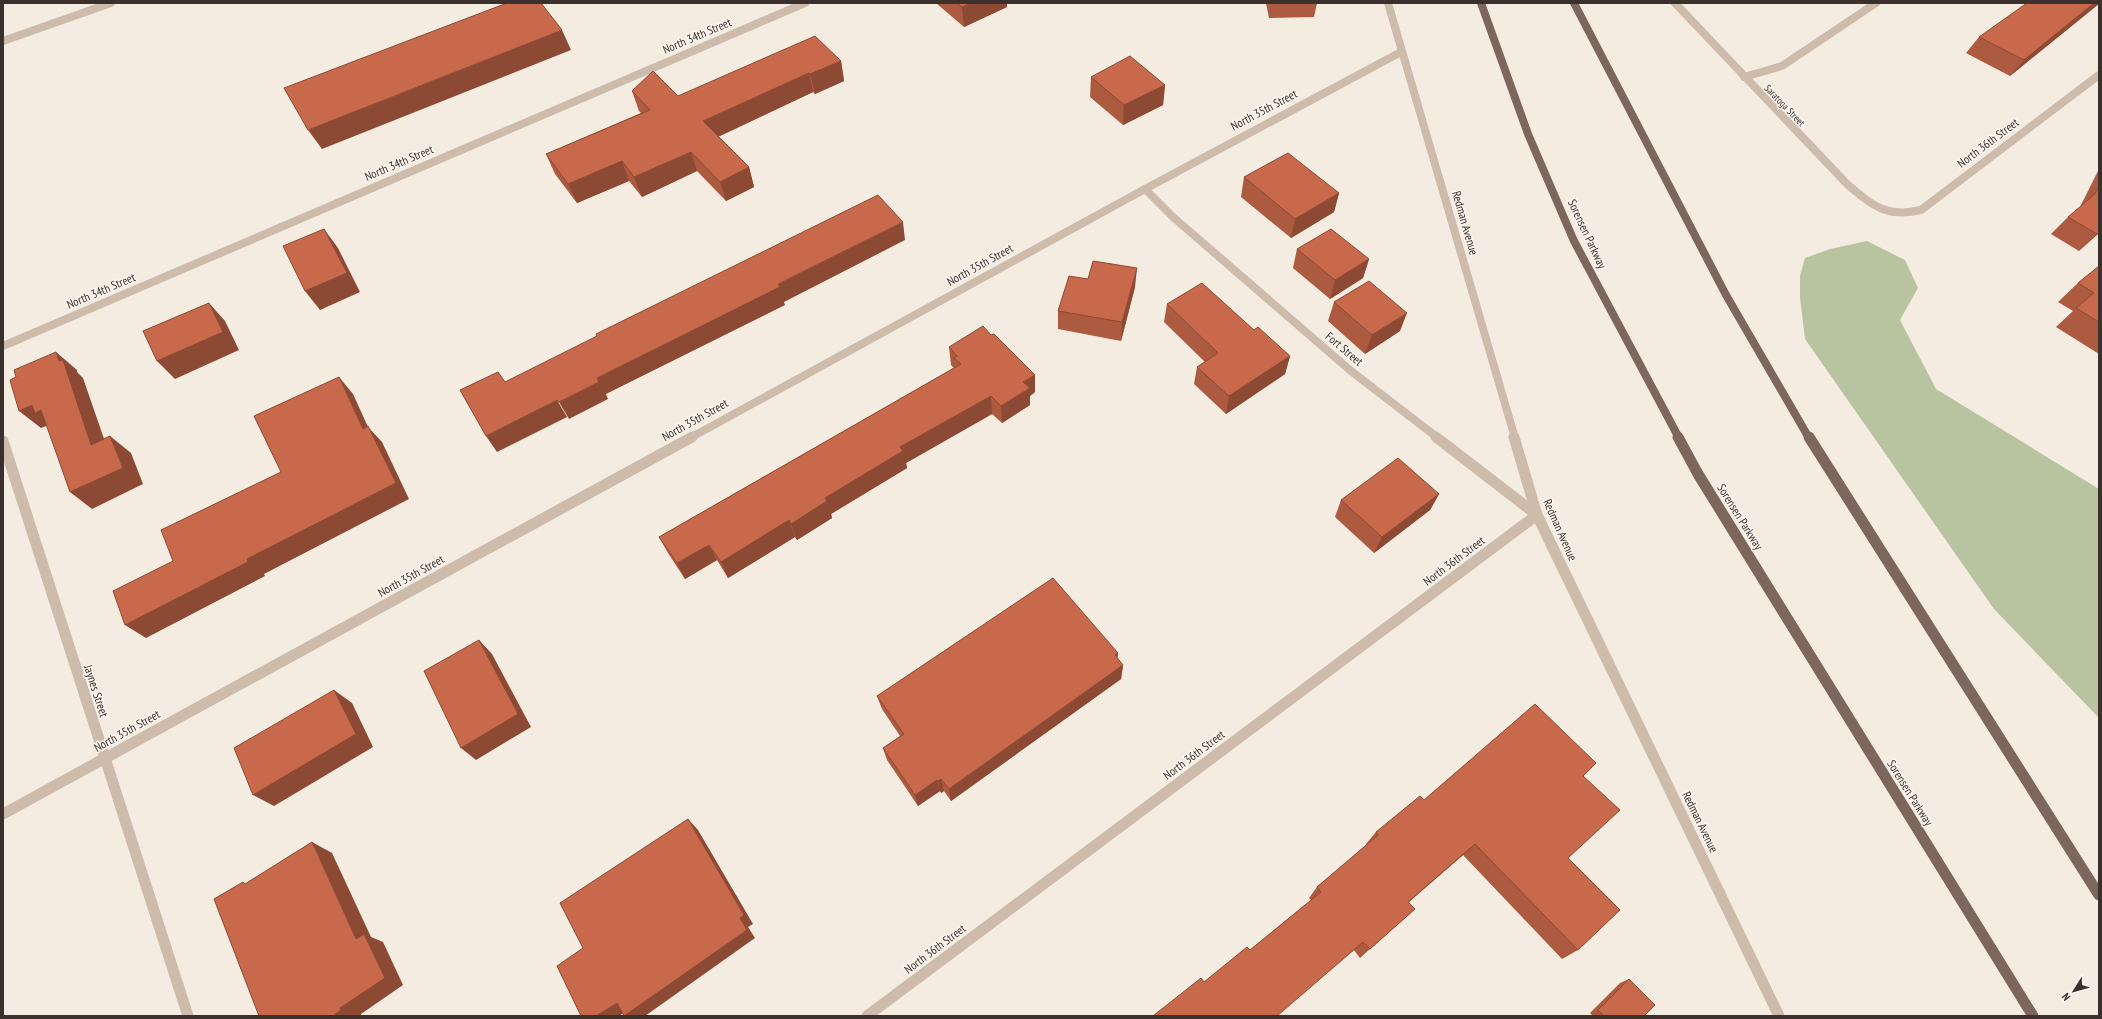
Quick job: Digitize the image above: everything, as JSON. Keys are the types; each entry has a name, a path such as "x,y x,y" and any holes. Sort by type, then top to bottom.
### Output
{"main road":[{"name":"Sorensen Parkway","path":"1481,3 1528,134 1574,241 1695,468 2033,1016"},
{"path":"1574,3 1726,295 1790,409 2099,895"}],"street":[{"path":"3,41 111,3"},
{"name":"North 34th Street","path":"3,346 805,3"},
{"name":"Redman Avenue","path":"1388,3 1401,52 1537,515 1779,1016"},
{"name":"Saratoga Street","path":"1675,3 1848,185 1871,204 1887,213"},
{"path":"1744,77 1782,66 1876,3"},
{"name":"North 35th Street","path":"3,814 1145,189 1401,52"},
{"name":"North 36th Street","path":"1887,213 1908,214 1921,210 2099,76"},
{"name":"Fort Street","path":"1145,189 1173,217 1350,371 1537,515"},
{"name":"Jaynes Street","path":"3,441 104,759 188,1016"},
{"name":"North 36th Street","path":"867,1016 1537,515"}],"green space":[{"path":"1867,241 1905,260 1918,288 1900,320 1936,389 2099,489 2099,718 1994,609 1805,339 1800,298 1800,276 1805,258 1830,249"}],"building":[{"path":"507,3 541,3 562,30 308,130 284,88"},
{"path":"957,3 972,3 962,7"},
{"path":"2027,3 2094,3 2024,60 1979,37"},
{"path":"815,36 841,61 810,74 809,73 703,121 749,167 720,182 691,152 634,177 622,161 568,184 546,154 650,110 632,91 653,71 678,96"},
{"path":"1130,56 1165,85 1124,105 1091,77"},
{"path":"1288,153 1339,193 1295,219 1244,177"},
{"path":"2099,186 2099,232 2097,234 2068,217 2095,194"},
{"path":"878,195 903,222 778,284 780,287 597,378 599,382 559,402 557,400 486,436 460,390 498,372 505,382 597,336 596,334"},
{"path":"324,229 347,273 305,291 283,246"},
{"path":"1331,229 1369,259 1335,280 1297,249"},
{"path":"1093,261 1137,268 1122,322 1058,311 1069,276 1088,279"},
{"path":"2099,266 2099,322 2076,308 2094,293 2078,283"},
{"path":"1369,281 1407,313 1372,335 1334,302"},
{"path":"1202,283 1254,330 1258,327 1290,356 1229,396 1197,367 1218,353 1167,304"},
{"path":"209,303 223,332 157,361 143,331"},
{"path":"983,326 991,335 994,334 1035,375 1023,382 1030,388 1001,406 991,396 900,447 903,451 825,498 827,501 791,524 789,520 721,562 709,545 677,563 659,537 961,364 954,358 957,356 949,347"},
{"path":"56,352 59,361 63,360 91,445 110,436 123,468 70,492 41,410 35,413 32,405 19,411 10,380 16,377 14,370"},
{"path":"339,377 363,429 368,426 396,483 247,559 248,562 125,625 113,591 173,561 161,530 281,472 254,416"},
{"path":"1398,458 1439,494 1382,537 1341,500"},
{"path":"1053,578 1118,653 1115,655 1123,665 949,789 941,779 938,781 937,780 915,795 883,748 904,734 877,696"},
{"path":"479,640 518,714 461,748 424,671"},
{"path":"334,690 356,734 253,795 234,748"},
{"path":"1535,704 1596,763 1583,776 1620,810 1568,858 1620,910 1578,950 1475,844 1408,902 1415,909 1370,949 1363,942 1277,1016 1153,1016 1201,978 1204,982 1247,947 1250,950 1321,892 1317,887 1378,835 1376,832 1420,796 1424,800"},
{"path":"688,819 744,915 740,918 747,930 624,1016 617,1003 596,1016 581,1016 557,966 583,948 560,903"},
{"path":"312,842 356,939 364,934 385,978 340,1008 341,1010 333,1016 259,1016 214,899 243,882 245,884"},
{"path":"1629,979 1655,1005 1644,1016 1604,1016 1598,1010"}]}
